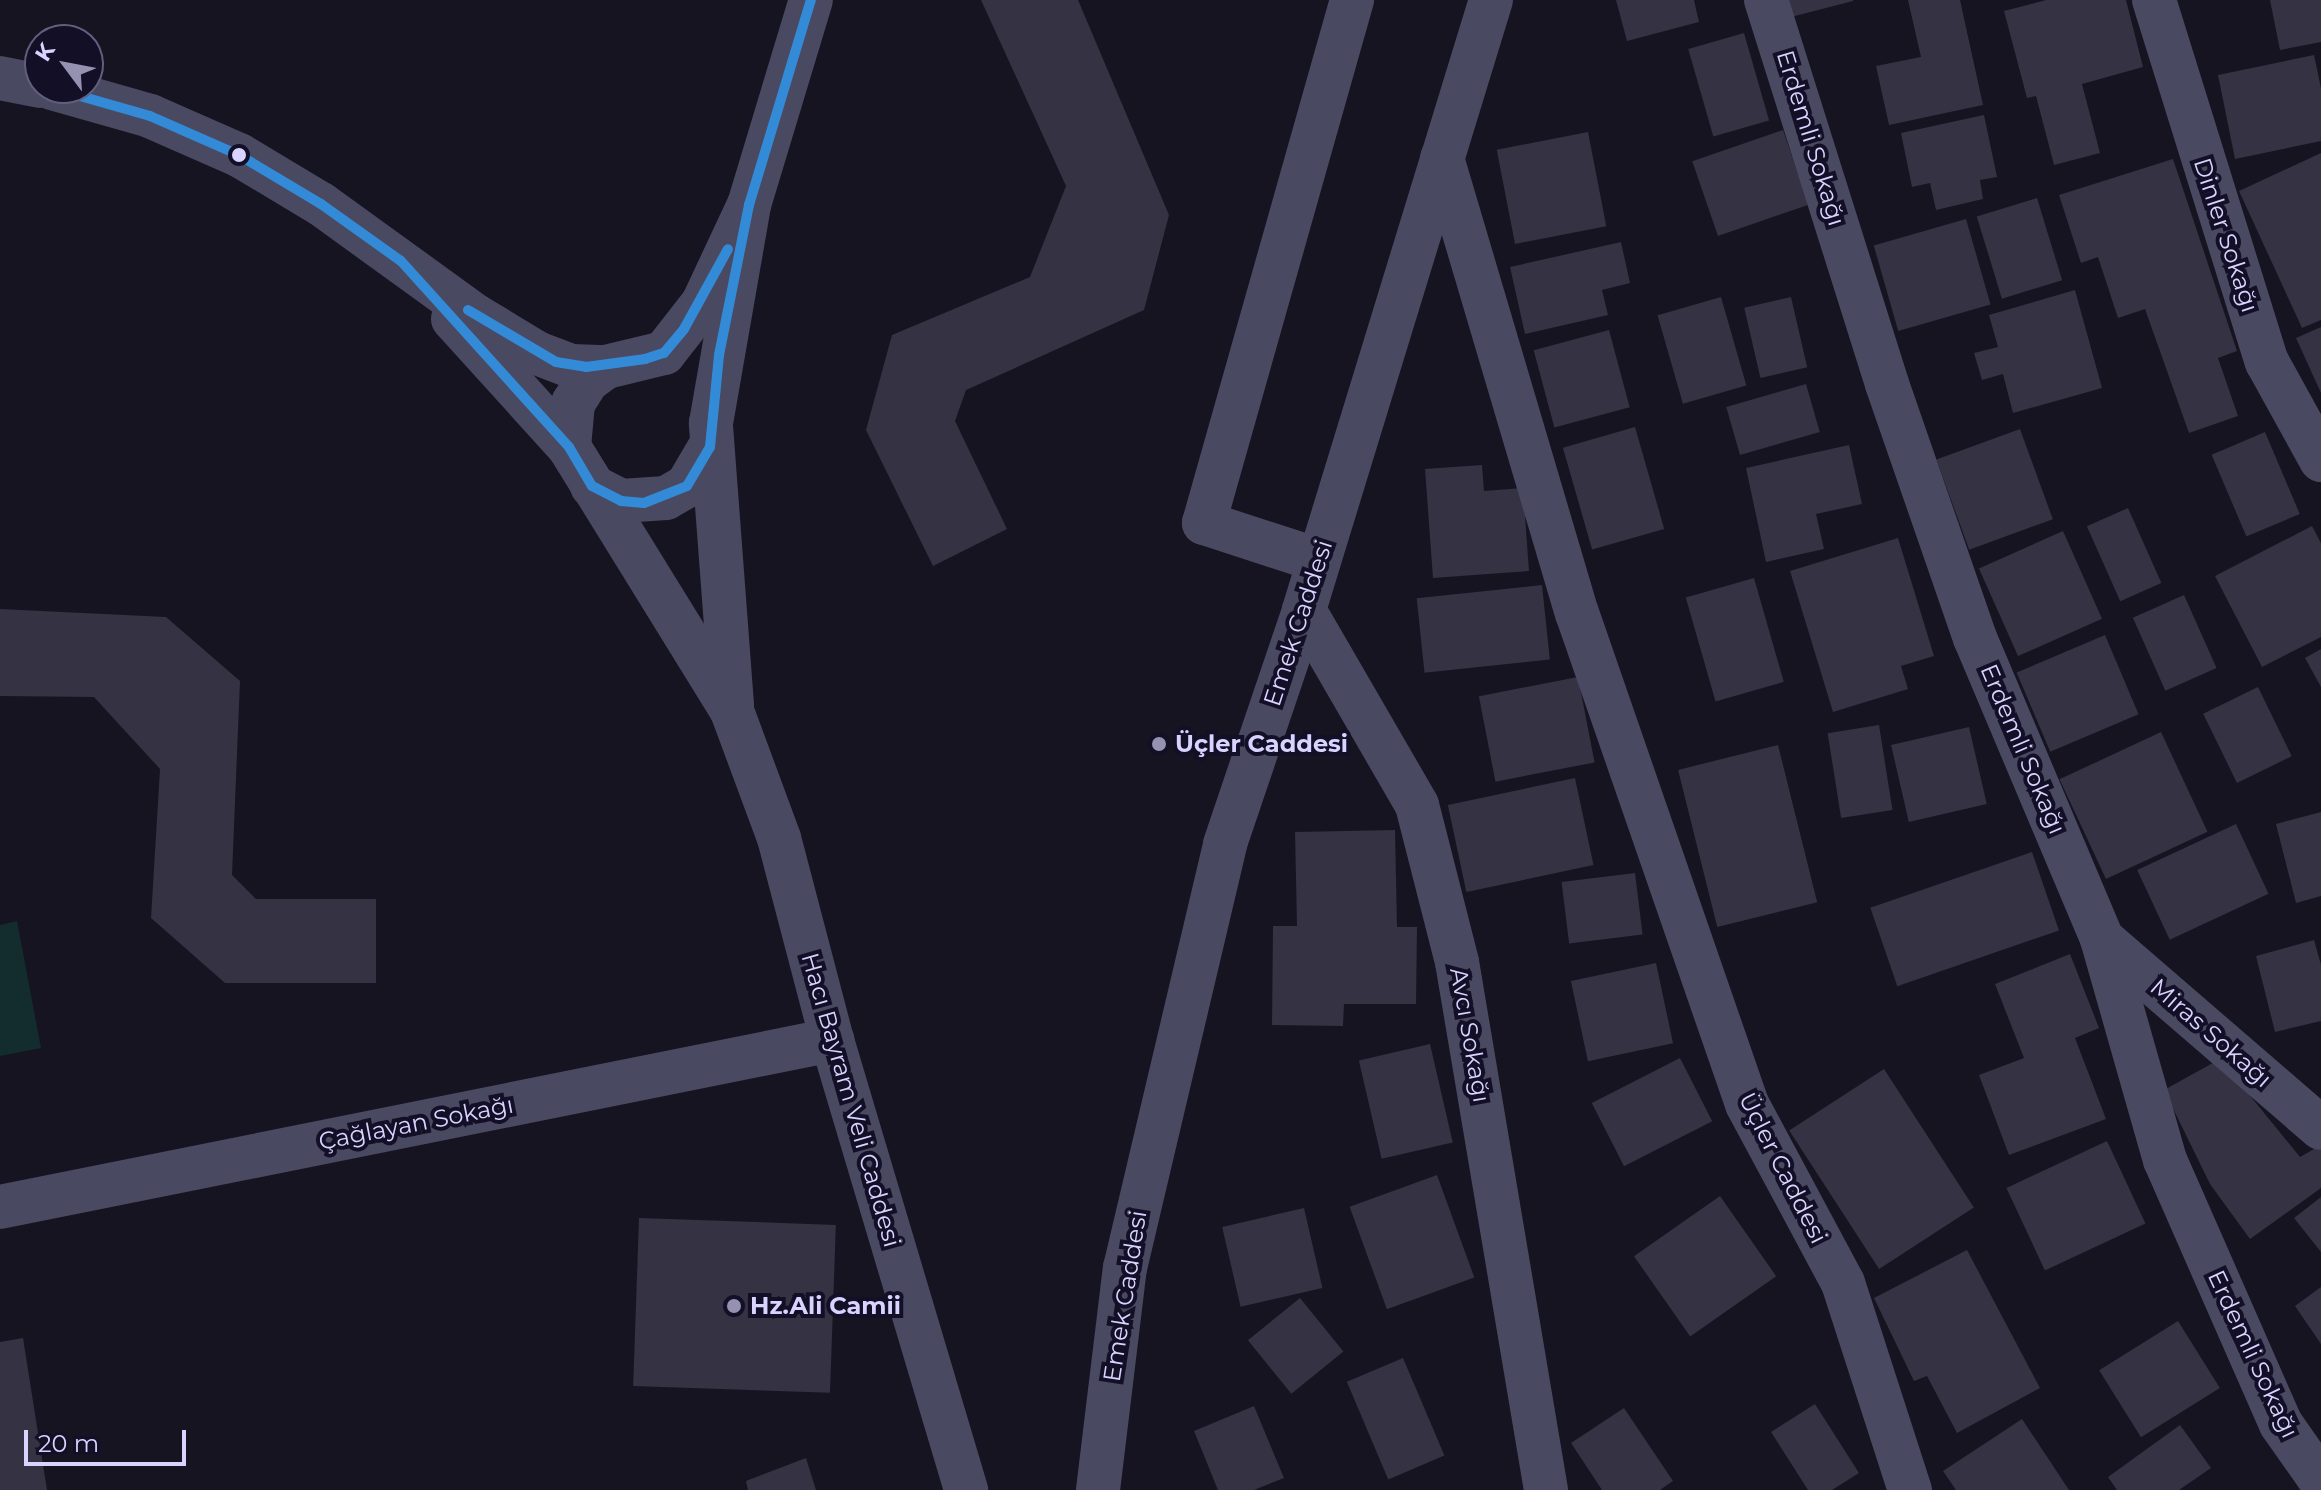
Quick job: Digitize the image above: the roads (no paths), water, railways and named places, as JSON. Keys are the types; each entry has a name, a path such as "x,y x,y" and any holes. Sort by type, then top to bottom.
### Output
{"street":[{"path":"592,486 621,501 666,498 687,486 710,435 749,205 811,0"},
{"path":"1318,560 1204,523 1352,0"},
{"name":"Emek Caddesi","path":"1098,1490 1128,1253 1225,844 1304,610 1491,0"},
{"name":"Erdemli Sokağı","path":"1766,0 1887,384 1975,638 2102,939 2165,1160 2281,1424 2321,1481"},
{"name":"Dinler Sokağı","path":"2154,0 2267,362 2321,460"},
{"path":"0,78 24,83"},
{"path":"104,103 150,116 239,155 537,353 571,366 626,363 676,369 693,383 710,435 732,711"},
{"name":"Üçler Caddesi","path":"1442,158 1577,613 1747,1104 1843,1283 1910,1490"},
{"path":"569,447 573,403 587,381 626,363 664,353 703,303 749,205"},
{"path":"401,261 569,447 732,711"},
{"name":"Avcı Sokağı","path":"1304,610 1417,805 1457,962 1546,1490"},
{"name":"Hacı Bayram Veli Caddesi","path":"732,711 779,838 832,1040 966,1490"},
{"name":"Miras Sokağı","path":"2102,939 2321,1128"},
{"name":"Çağlayan Sokağı","path":"0,1207 832,1040"}],"place":[{"name":"Üçler Caddesi","path":"1159,744"},
{"name":"Hz.Ali Camii","path":"734,1306"}]}
